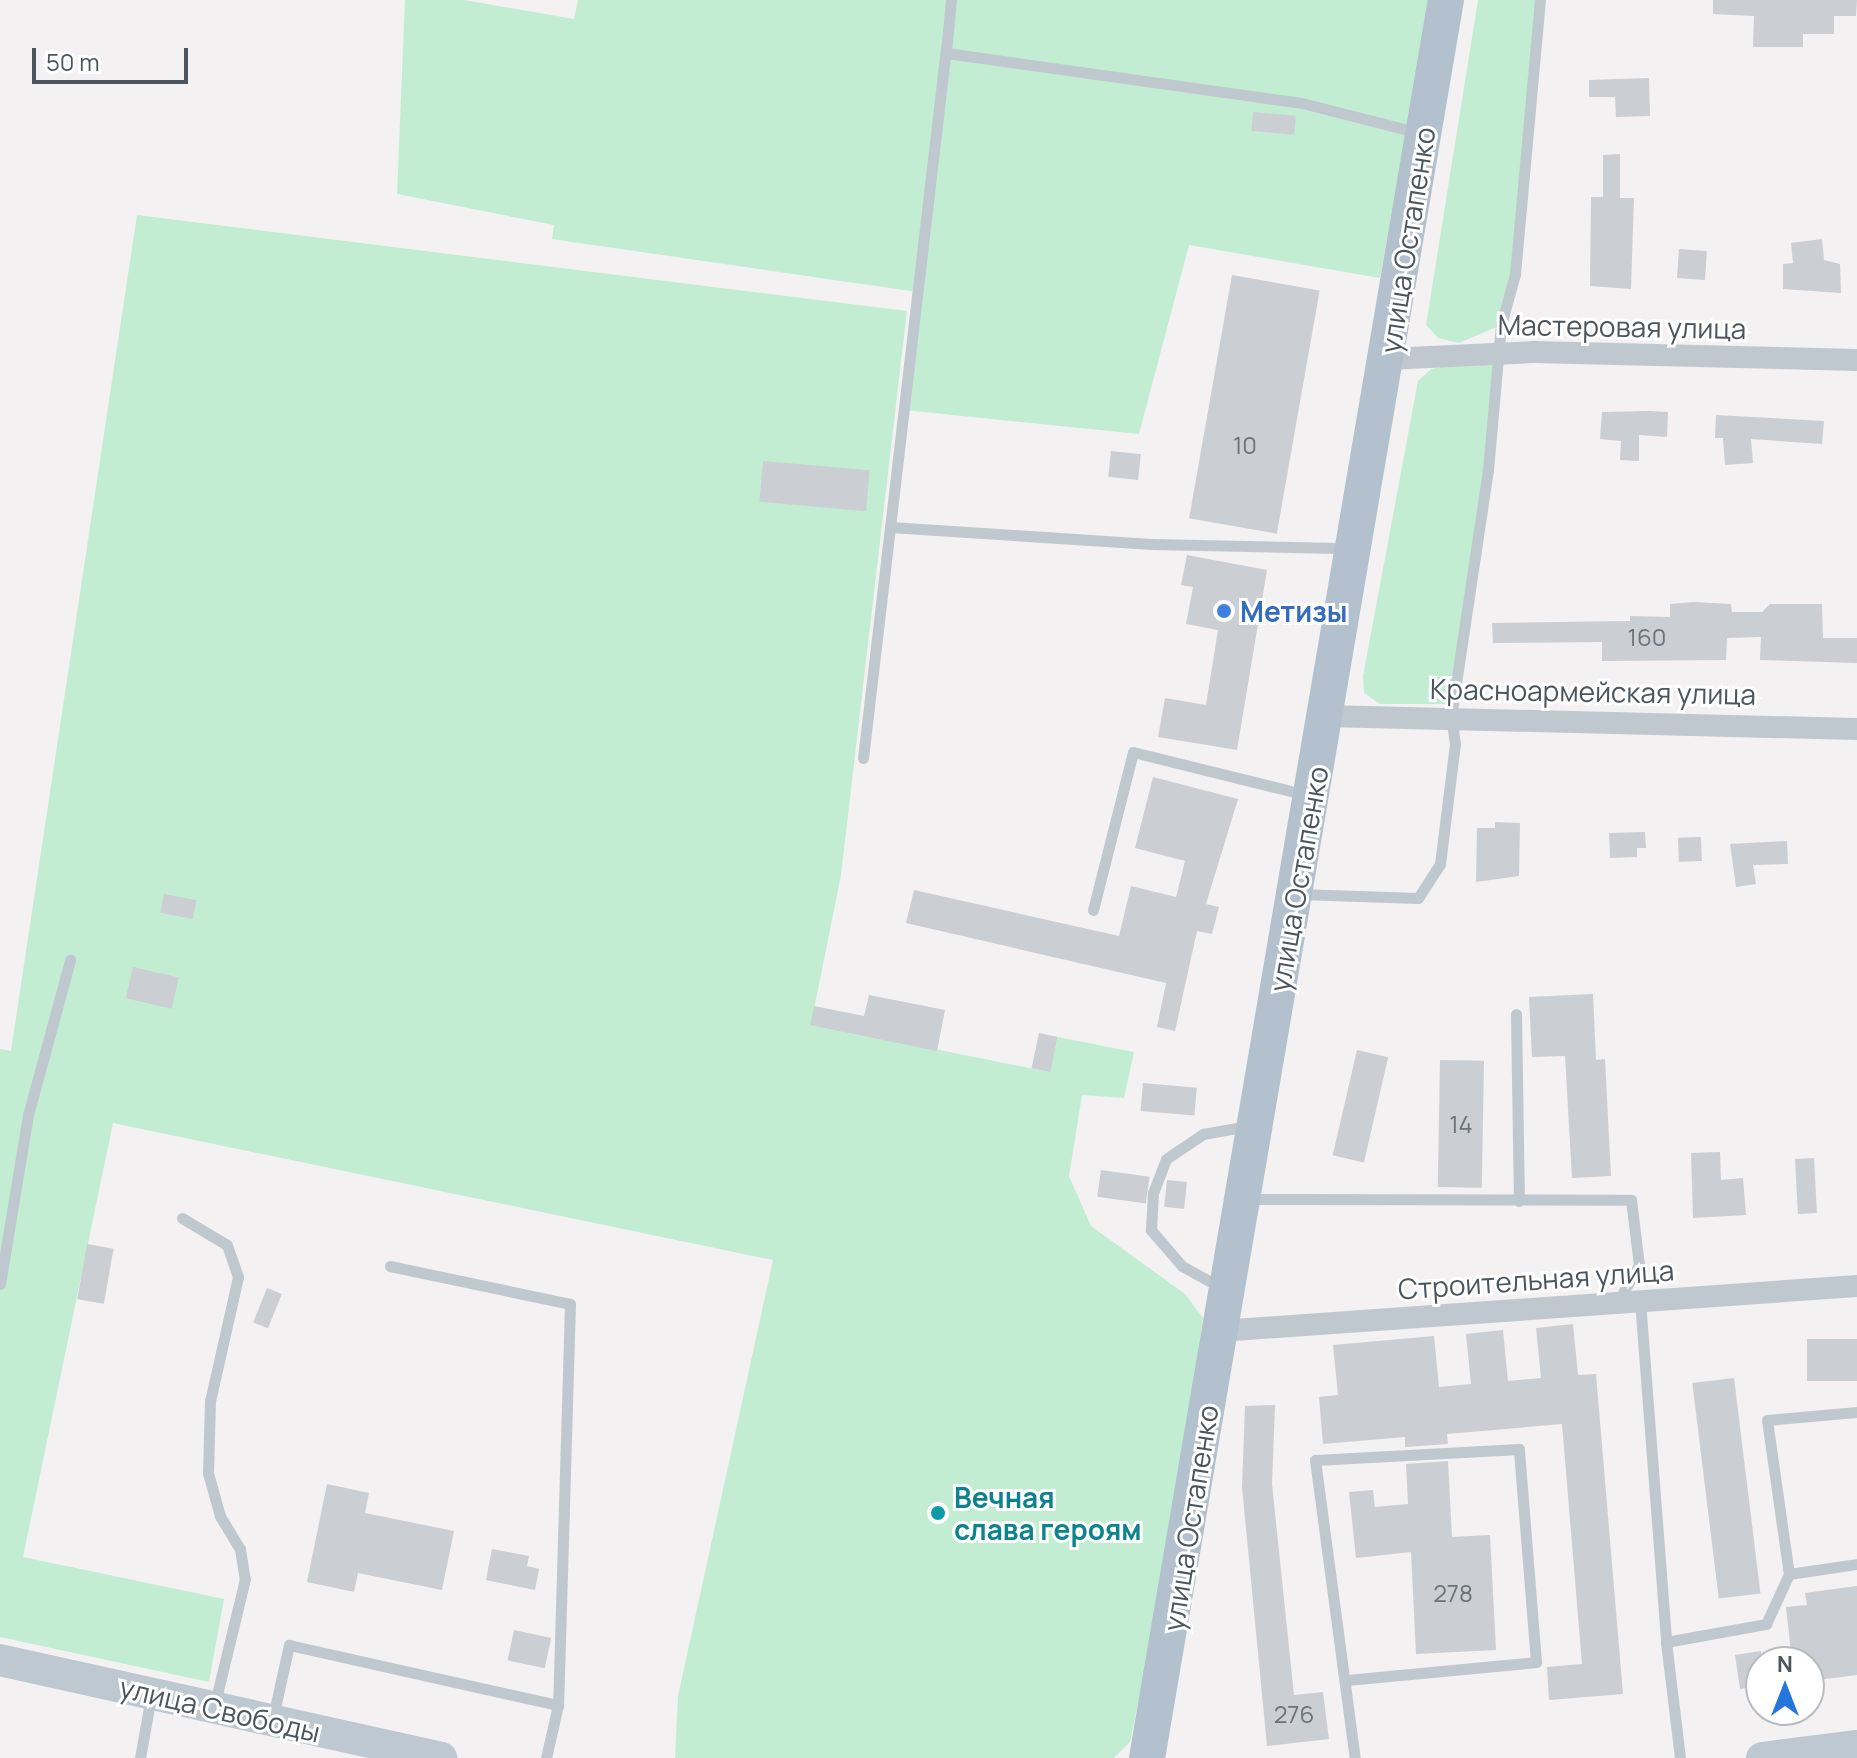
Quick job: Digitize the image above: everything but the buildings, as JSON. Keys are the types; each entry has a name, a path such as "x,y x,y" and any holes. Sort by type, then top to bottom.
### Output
{"main road":[{"name":"улица Остапенко","path":"1147,1758 1253,1125 1327,716 1446,0"}],"street":[{"name":"Мастеровая улица","path":"1387,359 1501,354 1857,360"},
{"name":"Красноармейская улица","path":"1327,716 1857,729"},
{"name":"Строительная улица","path":"1220,1331 1857,1286"},
{"name":"улица Свободы","path":"0,1660 421,1756"},
{"path":"1762,1758 1857,1746"}],"lane":[{"path":"863,758 951,0"},
{"path":"1296,893 1418,898 1430,888 1440,864 1452,768 1451,717 1501,354 1515,274 1540,0"},
{"path":"946,48 946,53 1302,103 1424,134"},
{"path":"890,527 1151,544 1355,548"},
{"path":"1093,910 1133,752 1313,797"},
{"path":"0,1284 28,1115 70,960"},
{"path":"1516,1014 1519,1201"},
{"path":"1227,1291 1182,1266 1151,1230 1153,1193 1166,1159 1203,1134 1253,1125"},
{"path":"1241,1199 1631,1200 1639,1265 1617,1303"},
{"path":"182,1218 227,1245 238,1277 210,1401 208,1473 220,1516 240,1549 245,1579 214,1708"},
{"path":"390,1266 570,1304 558,1705 546,1758"},
{"path":"1640,1301 1666,1642 1680,1758"},
{"path":"1666,1642 1766,1624 1789,1574 1767,1420 1857,1412"},
{"path":"1347,1680 1536,1662 1519,1449 1315,1460 1347,1680 1355,1758"},
{"path":"1789,1574 1857,1564"},
{"path":"272,1721 289,1645 558,1705"},
{"path":"140,1758 152,1694"}],"green space":[{"path":"405,0 464,0 574,19 578,0 1429,0 1380,278 1189,245 1139,434 904,410 917,292 552,239 554,225 397,194"},
{"path":"1478,0 1540,0 1515,274 1501,325 1459,343 1438,338 1426,325"},
{"path":"137,215 907,311 841,875 811,1024 1049,1072 1058,1037 1134,1052 1124,1098 1082,1095 1069,1176 1091,1226 1185,1294 1203,1318 1169,1554 1130,1742 1114,1758 675,1758 678,1696 773,1260 113,1123 23,1557 224,1599 209,1682 0,1637 0,1049 11,1051"},
{"path":"1501,354 1454,704 1380,704 1364,693 1363,676 1418,381 1431,369"}],"place":[{"name":"Метизы","path":"1224,611"},
{"name":"Вечная слава героям","path":"938,1513"}]}
